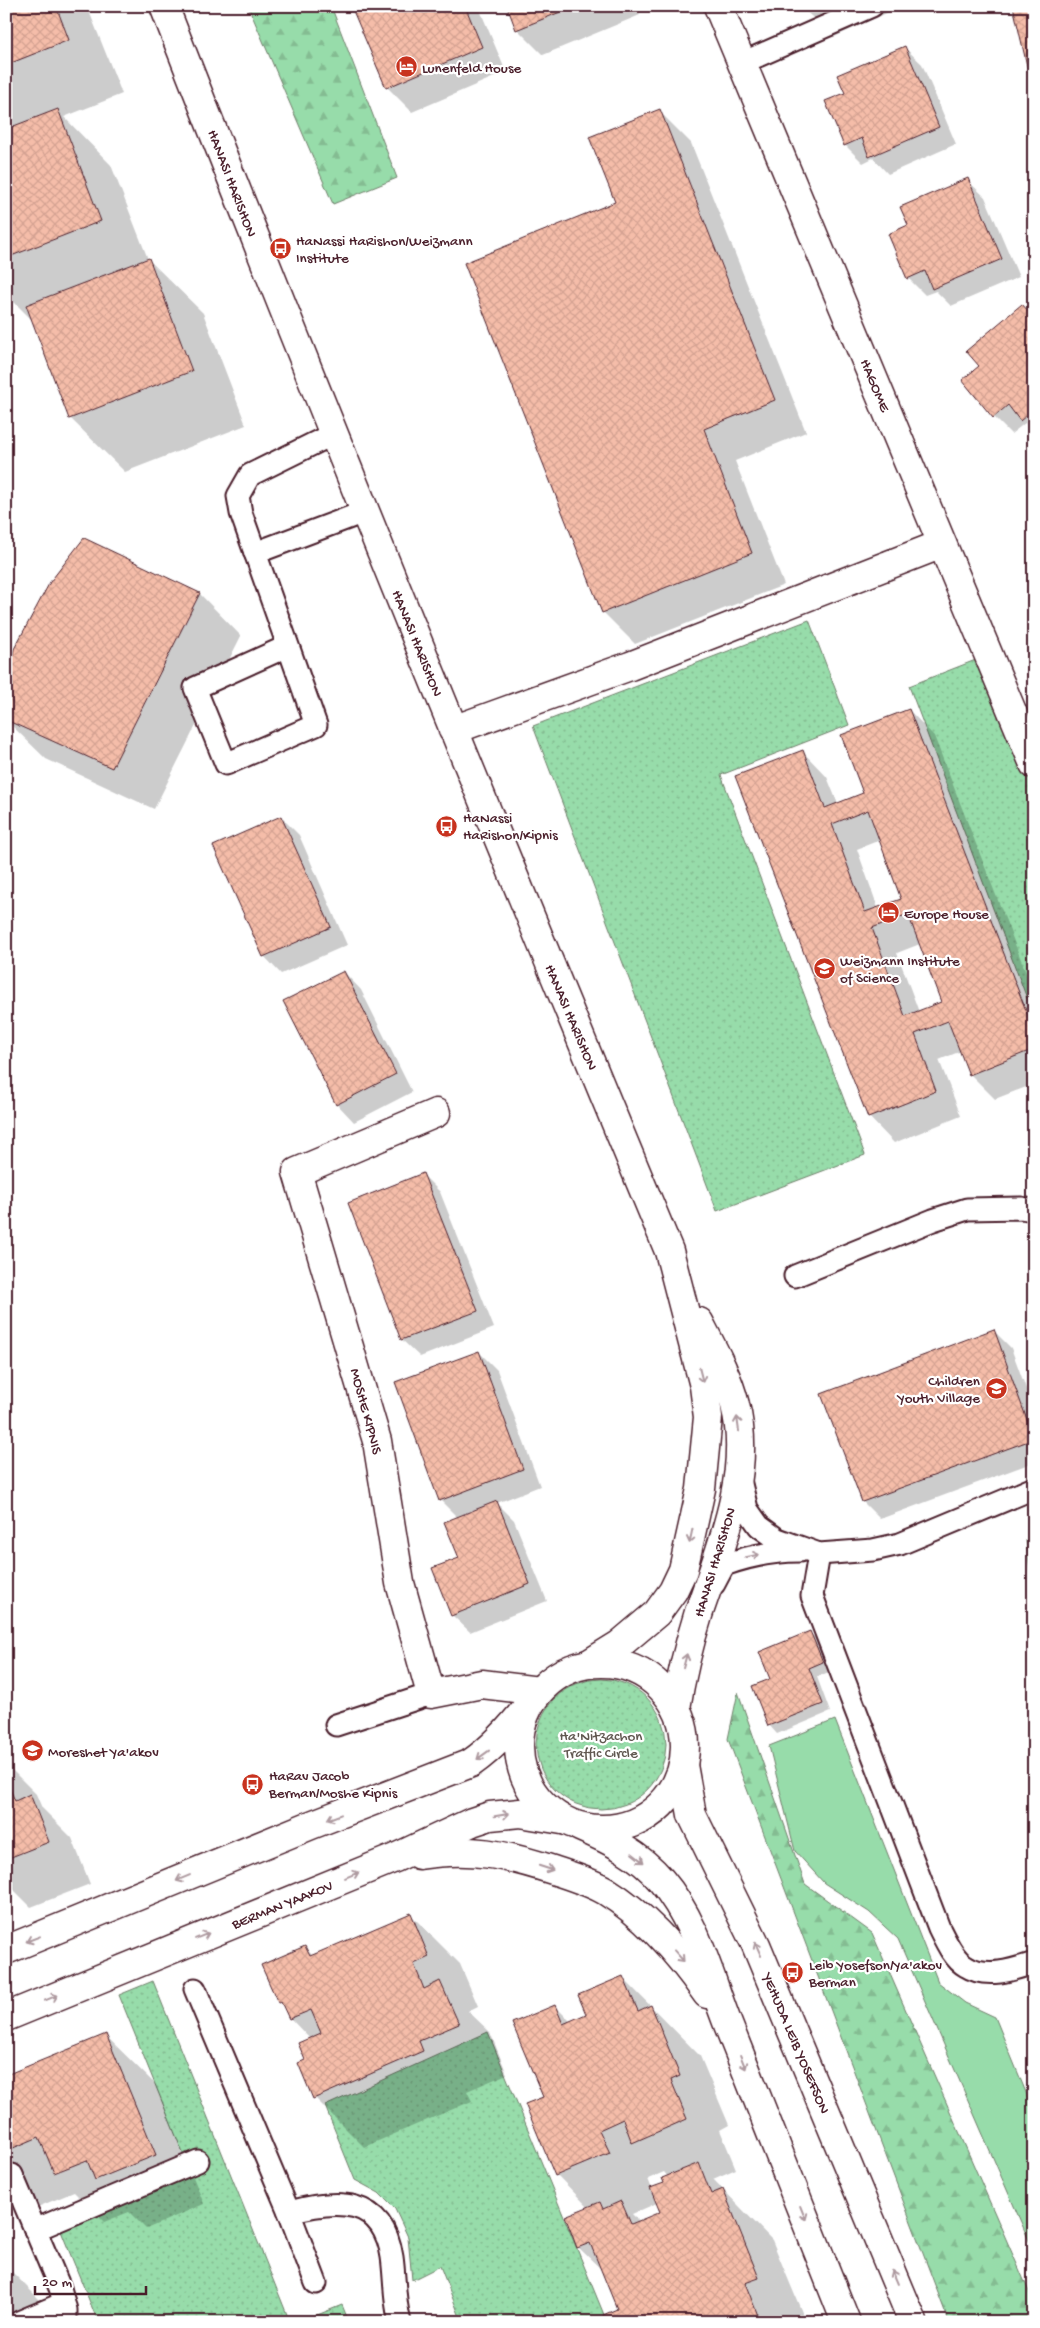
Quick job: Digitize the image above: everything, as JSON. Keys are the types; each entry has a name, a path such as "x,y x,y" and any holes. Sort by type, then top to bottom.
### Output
{"street":[{"name":"HANASI HARISHON","path":"164,6 332,434 669,1251 677,1277 704,1386 708,1417 701,1489 684,1570 673,1592 657,1613 619,1645 590,1663"},
{"name":"HAGOME","path":"718,6 1034,764"},
{"path":"453,730 630,666 942,544"},
{"name":"MOSHE KIPNIS","path":"431,1694 400,1583 377,1441 297,1172 436,1113"},
{"name":"HANASI HARISHON","path":"676,1708 684,1663 730,1519 738,1473 740,1438 736,1407 725,1373 677,1277"},
{"path":"6,1950 311,1825 471,1763 490,1751 534,1698 562,1672 590,1663 625,1665 646,1674 664,1690 676,1708 684,1736 683,1766 669,1796 644,1818 613,1829 571,1823"},
{"path":"431,1694 482,1684 534,1698"},
{"path":"534,1698 520,1729 518,1752 529,1787 535,1796 571,1823 612,1841 632,1854 648,1866 672,1894 700,1948 727,2023 846,2322"},
{"name":"YEHUDA LEIB YOSEFSON","path":"683,1766 692,1815 756,1945 913,2322"},
{"name":"BERMAN YAAKOV","path":"6,2017 395,1858 472,1822 490,1816 520,1813 571,1823"},
{"path":"395,1858 446,1851 494,1853 568,1875 606,1891 662,1937 686,1964 727,2023"}],"lane":[{"path":"742,63 872,6"},
{"path":"288,646 195,688 226,764 316,725 241,513 238,496 250,475 332,434"},
{"path":"255,553 364,512"},
{"path":"795,1276 933,1220 967,1209 1021,1208 1034,1210"},
{"path":"738,1473 746,1509 760,1526 777,1539 813,1553"},
{"path":"699,1613 724,1565 747,1557 778,1551 813,1553 873,1550 900,1544 1034,1488"},
{"path":"813,1553 812,1596 939,1928 950,1947 965,1966 986,1973 1015,1969 1034,1963"},
{"path":"336,1725 431,1694"},
{"path":"195,1989 289,2212 316,2283"},
{"path":"35,2230 198,2161"},
{"path":"6,2178 12,2175 57,2280 65,2312 20,2322"},
{"path":"289,2212 337,2203 362,2208 372,2215 387,2238 392,2255 400,2322"}],"green space":[{"path":"248,6 331,6 397,178 333,204"},
{"path":"809,620 849,725 721,775 865,1155 717,1211 533,726"},
{"path":"991,654 1034,769 1034,1017 909,686"},
{"path":"1034,1536 1034,1580 1031,1578 1026,1540"},
{"name":"Ha'Nitzachon Traffic Circle","path":"601,1679 614,1680 626,1684 647,1698 661,1719 665,1731 665,1757 661,1769 647,1790 626,1804 614,1808 601,1809 588,1808 576,1804 555,1790 541,1769 537,1757 536,1744 537,1731 541,1719 555,1698 576,1684 588,1680"},
{"path":"738,1692 805,1884 872,1933 1034,2303 1034,2322 949,2322 728,1739"},
{"path":"835,1720 938,1982 965,2003 995,2017 1034,2112 1034,2252 898,1939 869,1912 824,1883 795,1851 769,1746"},
{"path":"153,1981 290,2322 98,2322 54,2214 186,2161 119,1995"},
{"path":"488,2032 607,2322 462,2322 440,2266 412,2280 408,2237 395,2209 379,2193 355,2180 325,2106"},
{"path":"342,2305 349,2322 300,2322"}],"building":[{"path":"6,6 56,6 69,40 6,65"},
{"name":"Lunenfeld House","path":"351,6 465,6 482,47 386,88"},
{"name":"Lunenfeld House","path":"507,6 575,6 516,30"},
{"path":"1013,6 1034,6 1034,87 1032,87"},
{"path":"905,46 939,127 869,157 862,138 844,146 825,101 845,93 837,75"},
{"path":"58,109 101,221 6,258 6,129"},
{"path":"660,109 775,400 704,429 752,553 602,613 464,263 615,202 589,137"},
{"path":"968,178 1002,259 932,289 925,271 907,279 888,234 908,225 900,207"},
{"path":"149,258 192,371 69,419 26,305"},
{"path":"1022,304 1034,318 1034,409 1020,421 1008,405 993,418 962,380 979,366 966,351"},
{"path":"84,538 200,593 112,768 6,720 6,694 14,649 50,582"},
{"name":"Europe House","path":"909,709 1034,1031 1034,1049 969,1075 948,1021 915,1034 936,1091 868,1118 735,776 803,750 825,808 863,793 841,735","holes":["868,810 901,899 865,912 832,824","908,914 941,1002 905,1016 872,928"]},
{"path":"281,816 331,927 263,957 213,846"},
{"path":"344,971 396,1074 336,1105 283,1001"},
{"path":"423,1173 478,1311 401,1340 348,1203"},
{"path":"994,1329 1034,1439 862,1502 821,1394"},
{"path":"479,1351 523,1469 439,1501 395,1382"},
{"path":"497,1501 530,1584 451,1616 432,1568 459,1558 444,1522"},
{"path":"810,1631 823,1662 809,1668 823,1704 768,1726 752,1686 770,1679 759,1652"},
{"path":"6,1779 15,1801 30,1794 49,1842 6,1859"},
{"path":"411,1913 429,1957 414,1964 424,1989 440,1981 459,2024 419,2041 423,2051 313,2099 298,2063 305,2060 298,2043 321,2033 311,2010 289,2019 281,2002 278,2003 261,1965 305,1946 310,1956"},
{"path":"623,1976 638,2011 651,2005 680,2076 671,2080 687,2119 632,2143 623,2119 599,2130 610,2153 555,2176 525,2104 543,2097 512,2023 555,2005 563,2024 586,2014 578,1995"},
{"path":"106,2034 156,2155 95,2180 87,2160 54,2173 39,2137 6,2151 6,2075"},
{"path":"699,2163 711,2194 723,2189 759,2278 745,2283 759,2318 751,2322 606,2322 603,2315 617,2309 590,2243 577,2248 565,2216 600,2202 603,2209 621,2201 631,2224 660,2212 650,2188 664,2183 662,2178"}],"place":[{"name":"Lunenfeld House","path":"406,67"},
{"name":"HaNassi HaRishon/Weizmann Institute","path":"280,249"},
{"name":"HaNassi HaRishon/Kipnis","path":"447,826"},
{"name":"Europe House","path":"888,913"},
{"name":"Weizmann Institute of Science","path":"824,969"},
{"name":"Children Youth Village","path":"996,1389"},
{"name":"Moreshet Ya'akov","path":"32,1751"},
{"name":"HaRav Jacob Berman/Moshe Kipnis","path":"253,1784"},
{"name":"Leib Yosefson/Ya'akov Berman","path":"793,1973"}]}
